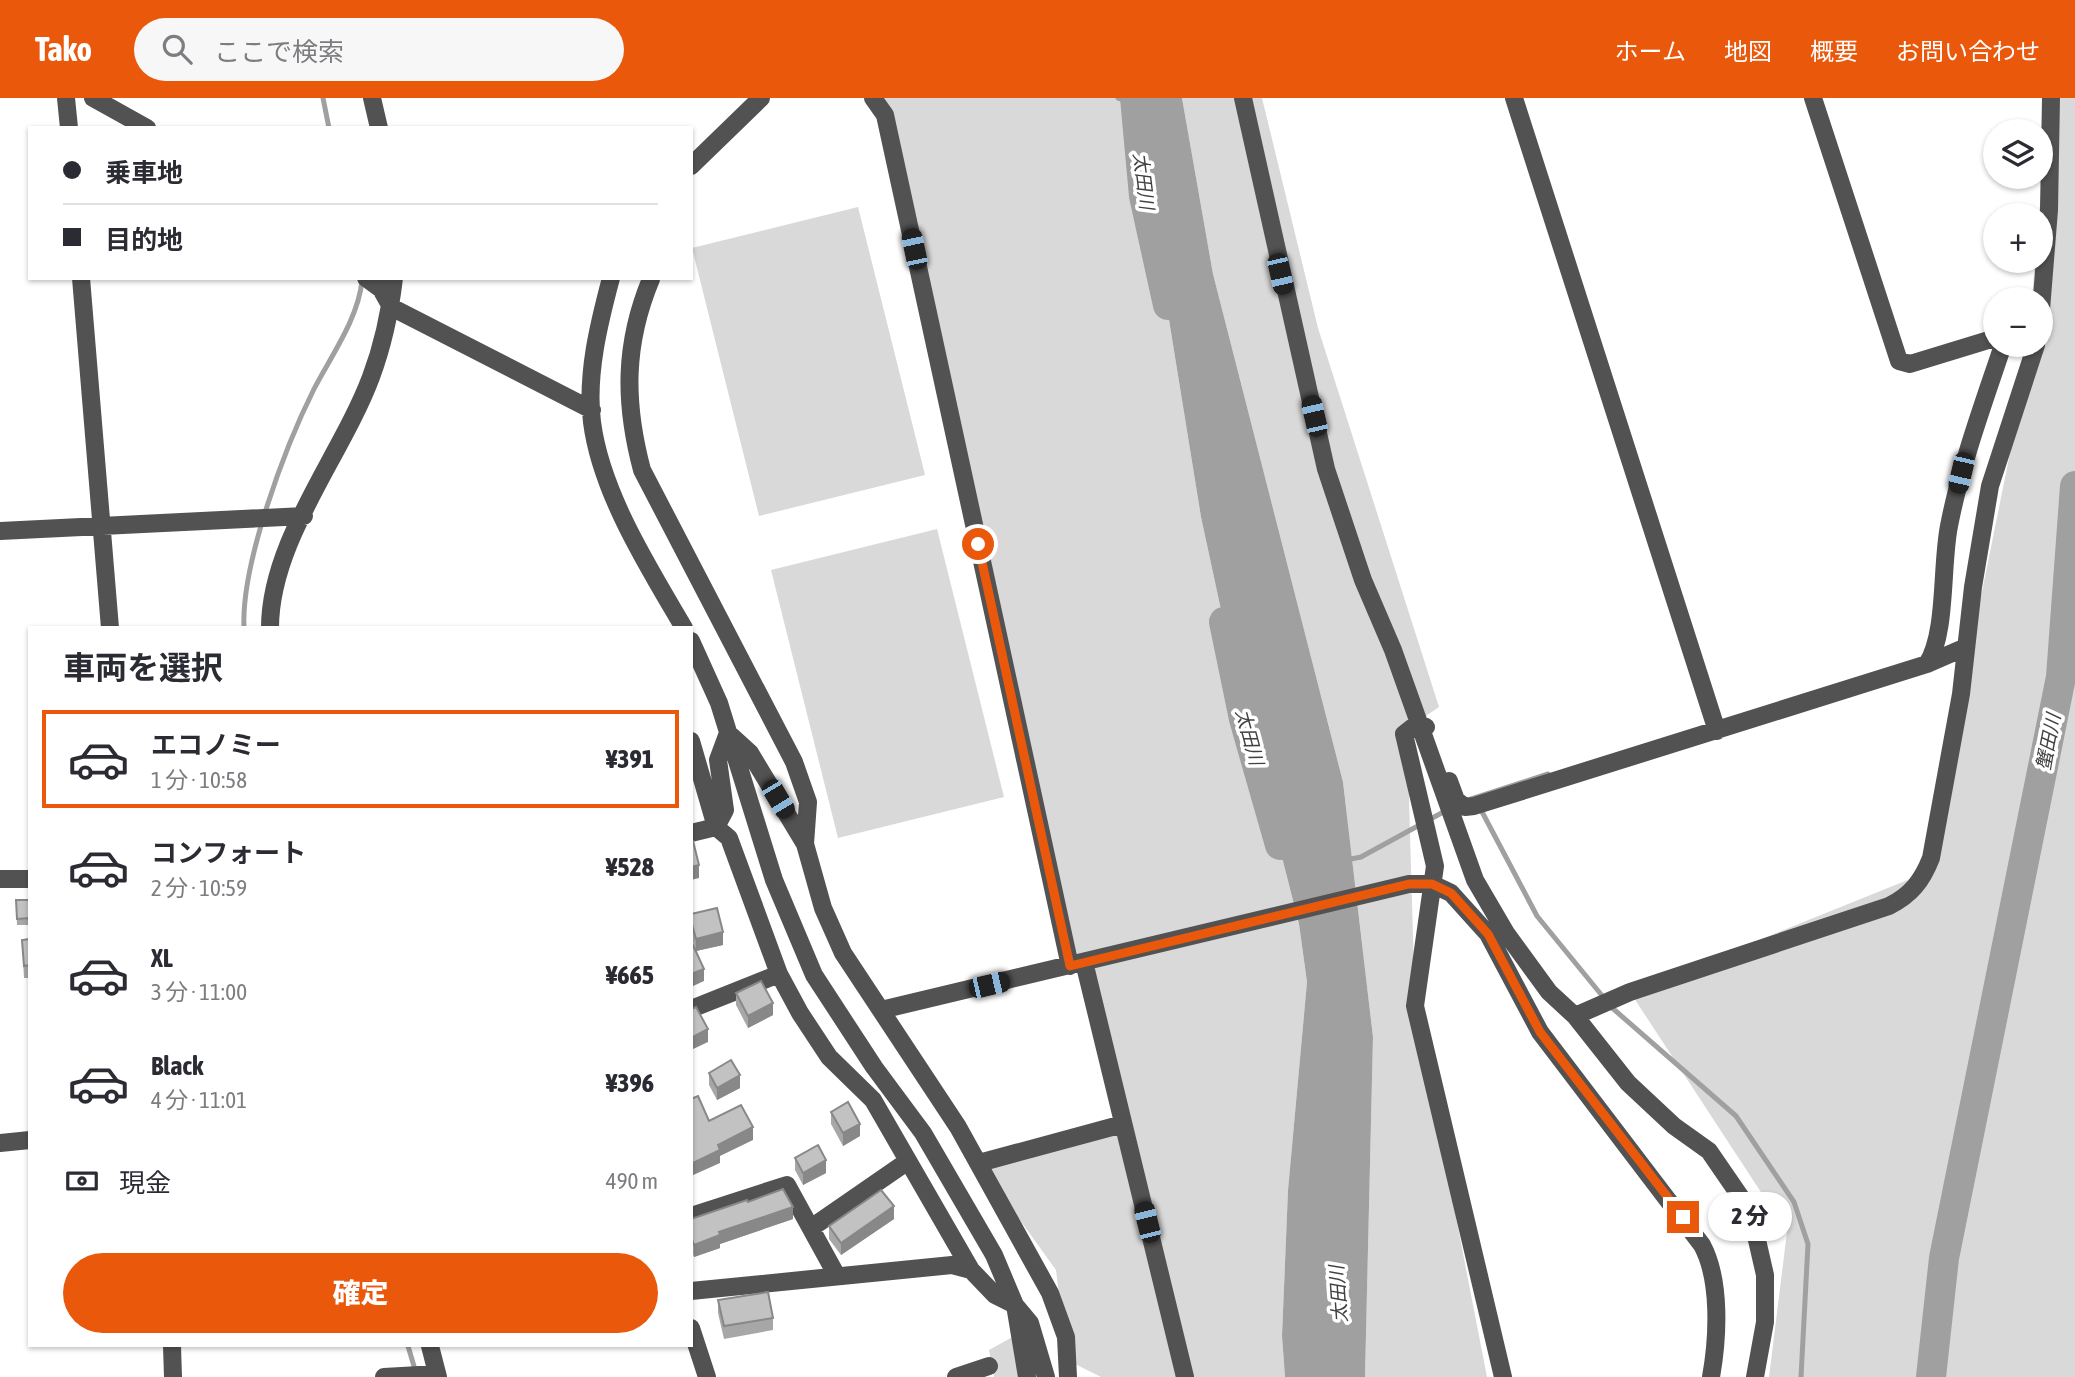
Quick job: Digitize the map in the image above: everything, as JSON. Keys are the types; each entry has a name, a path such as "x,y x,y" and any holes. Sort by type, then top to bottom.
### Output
{"street":[{"path":"66,98 69,126"},
{"path":"93,98 143,126"},
{"path":"372,98 379,126"},
{"path":"693,164 761,98"},
{"path":"873,98 885,116 1083,962 1185,1377"},
{"path":"1243,98 1326,469 1363,580 1393,650 1475,880 1513,943 1549,992 1575,1016 1628,1083 1674,1126 1709,1151 1742,1199 1757,1240 1765,1275 1765,1322 1755,1377"},
{"path":"1514,98 1717,731"},
{"path":"1813,98 1899,361 1910,364 1983,342"},
{"path":"2043,287 2049,210 2051,98"},
{"path":"81,280 110,626"},
{"path":"369,280 382,289 391,307 592,410"},
{"path":"270,626 275,590 284,557 371,378 391,307 394,280"},
{"path":"610,280 600,321 592,422 610,485 636,546 683,626"},
{"path":"651,280 636,316 629,368 630,426 642,470 794,762 808,802 805,844"},
{"path":"1927,664 1938,642 1942,572 1958,484 1999,357"},
{"path":"1575,1016 1630,992 1889,906 1908,897 1931,858 1961,694 1990,486 2032,357"},
{"path":"0,531 304,516"},
{"path":"693,645 719,702 774,880 814,975 874,1067 923,1133 994,1255 1015,1305 1027,1377"},
{"path":"1418,723 1428,727 1456,800 1465,807 1927,664 1966,647"},
{"path":"1418,723 1404,734 1436,866 1415,1006 1503,1377"},
{"path":"728,733 750,753 805,844 823,908 843,953 979,1163 1049,1293 1066,1337 1068,1377"},
{"path":"693,833 716,827 725,810 719,760 728,733"},
{"path":"693,748 716,827 729,838 779,974 830,1057 873,1100 971,1269 995,1295 1015,1305 1030,1324 1046,1377"},
{"path":"0,878 28,879"},
{"path":"881,1010 1409,884 1432,884 1451,893 1488,934 1540,1032 1706,1252 1710,1260 1715,1314 1711,1377"},
{"path":"693,1008 779,974"},
{"path":"979,1163 1123,1124"},
{"path":"0,1143 28,1140"},
{"path":"811,1228 908,1161"},
{"path":"693,1215 787,1185 837,1276"},
{"path":"693,1291 952,1265 971,1269"},
{"path":"693,1334 707,1377"},
{"path":"172,1347 173,1377"},
{"path":"384,1377 437,1375 430,1347"},
{"path":"956,1377 989,1366"}],"shaded area":[{"path":"868,98 1133,98 1201,517 1232,661 1299,924 1307,982 1288,1190 1282,1336 1285,1377 1101,1377 1067,1360 1056,1270 979,1163 1120,1125 1024,758 878,102"},
{"path":"1182,98 1262,98 1318,328 1439,707 1407,729 1415,1006 1487,1377 1365,1377 1373,1037 1343,782 1213,274"},
{"path":"2050,98 2075,98 2075,1377 1769,1377 1787,1232 1630,992 1925,873 2025,379 2035,357 2053,357 2053,287 2033,287 2034,273 2053,273 2053,203 2040,203 2041,189 2053,189 2053,119 2048,119"},
{"path":"858,207 925,475 759,516 693,248"},
{"path":"937,529 1004,797 838,838 771,570"},
{"path":"1020,1333 1027,1377 994,1377 989,1350"}],"water":[{"path":"1133,98 1182,98 1213,274 1343,782 1373,1037 1365,1377 1285,1377 1282,1336 1288,1190 1307,982 1299,924 1232,661 1201,517"}],"building":[{"path":"693,841 699,865 693,866"},
{"path":"16,900 28,900 28,918 17,919"},
{"path":"717,908 723,932 696,939 693,914"},
{"path":"28,939 28,965 24,966 22,940"},
{"path":"693,945 704,969 693,973"},
{"path":"761,981 773,1003 748,1016 736,993"},
{"path":"696,1007 708,1029 693,1037 693,1009"},
{"path":"731,1060 740,1075 717,1088 709,1073"},
{"path":"698,1096 709,1121 741,1105 753,1127 718,1145 720,1150 693,1163 693,1098"},
{"path":"848,1102 860,1124 843,1133 831,1112"},
{"path":"818,1145 826,1160 803,1173 795,1158"},
{"path":"783,1189 793,1207 719,1232 720,1235 694,1245 693,1218 747,1200 748,1202"},
{"path":"881,1190 894,1206 841,1243 829,1226"},
{"path":"768,1292 773,1318 724,1326 718,1300"}],"waterway":[{"path":"323,98 329,126"},
{"path":"1118,98 1137,104"},
{"name":"太田川","path":"1135,98 1144,196 1168,305"},
{"path":"244,626 245,602 257,540 278,473 314,389 350,323 362,281"},
{"name":"蟹田川","path":"1931,1377 1944,1258 2061,677 2075,486"},
{"name":"太田川","path":"1224,622 1244,719 1280,845"},
{"path":"1465,801 1548,774"},
{"path":"1480,808 1537,916 1604,998"},
{"path":"1346,860 1361,857 1447,810"},
{"path":"1610,1006 1736,1116 1794,1202 1808,1244 1801,1377"},
{"path":"408,1347 416,1373"}],"route":[{"path":"978,544 1070,966 1409,884 1432,884 1451,893 1488,934 1540,1032 1683,1217"}]}
